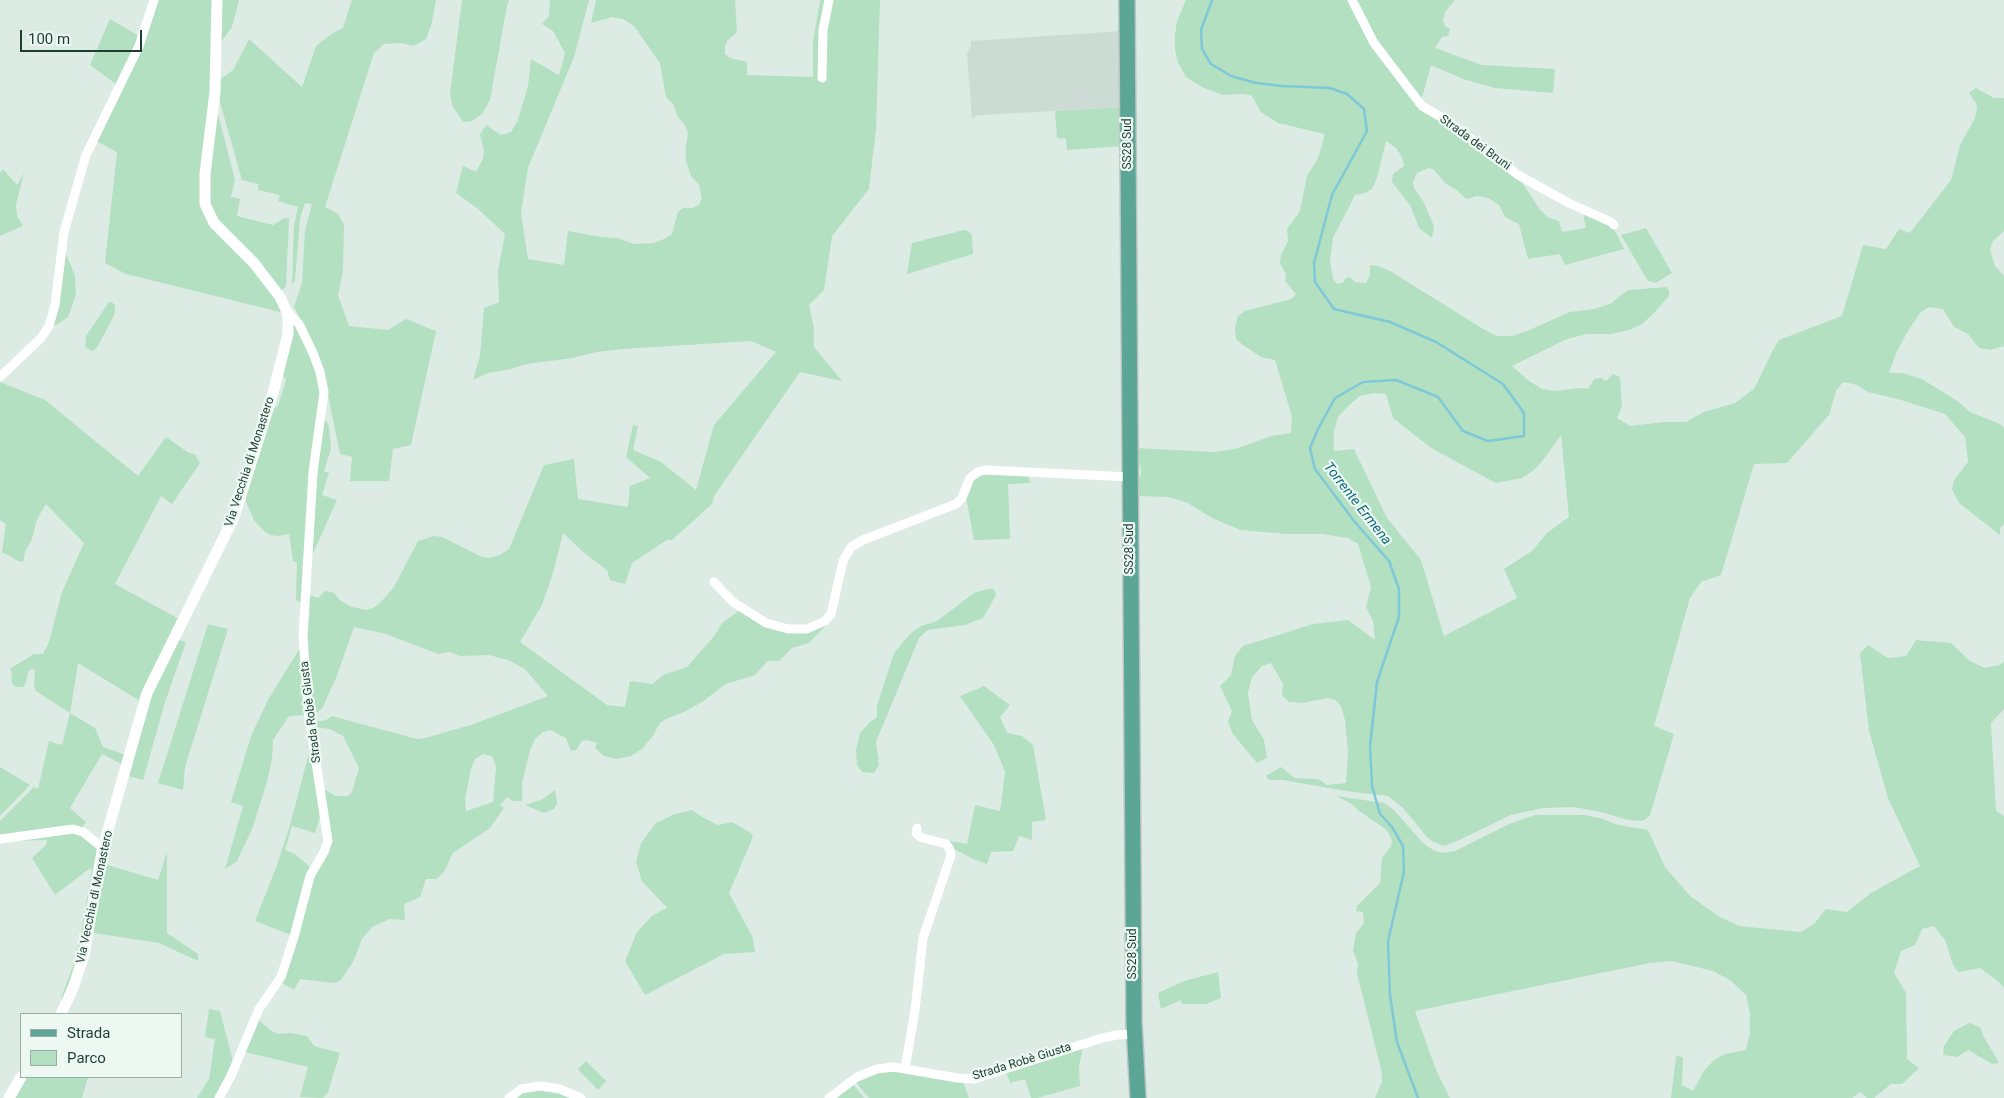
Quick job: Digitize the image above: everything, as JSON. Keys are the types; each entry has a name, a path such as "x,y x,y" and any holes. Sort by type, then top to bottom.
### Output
{"main road":[{"name":"SS28 Sud","path":"1127,0 1134,1034 1138,1098"}],"street":[{"path":"0,377 41,338 49,326 56,300 65,225 86,154 139,46 154,0"},
{"name":"Via Vecchia di Monastero","path":"61,1013 73,988 84,955 103,848 149,690 239,502 287,338 289,322 287,311 275,290 254,263 212,221 205,204 204,174 215,92 217,0"},
{"path":"822,78 823,30 829,0"},
{"name":"Strada dei Bruni","path":"1352,0 1374,43 1422,106 1445,120 1518,175 1581,210 1614,225"},
{"name":"Strada Robè Giusta","path":"219,1098 231,1076 259,1009 281,977 312,870 324,852 328,841 308,710 303,637 313,472 324,392 320,372 313,353 299,324 287,311"},
{"path":"714,582 733,602 766,623 788,629 807,629 825,621 831,614 843,561 851,547 863,540 956,504 961,500 970,478 978,472 985,470 1130,477"},
{"path":"905,1069 915,1010 923,938 951,855 946,844 920,837 916,833 917,828"},
{"path":"0,839 73,829 83,832 103,848"},
{"name":"Strada Robè Giusta","path":"829,1098 857,1077 869,1071 888,1067 974,1079 1102,1038 1134,1034"},
{"path":"9,1098 21,1078"},
{"path":"509,1098 518,1090 540,1086 560,1089 581,1098"}],"shaded area":[{"path":"1122,31 1123,107 981,115 975,116 972,119 967,54 971,41"}],"green space":[{"path":"157,0 214,0 213,82 201,197 259,273 284,313 126,274 105,263 117,152 96,141"},
{"path":"220,0 239,0 232,27 218,46"},
{"path":"352,0 436,0 431,26 426,39 414,46 401,43 384,44 374,53 325,207 337,213 344,224 343,270 338,295 349,326 388,330 406,319 436,331 411,445 393,449 389,481 350,481 352,457 340,454 323,370 317,352 294,307 302,283 305,230 312,204 305,203 300,218 295,280 292,284 294,226 298,207 278,201 280,195 258,190 258,184 242,180 218,95 219,80 233,70 249,39 302,87 316,46 331,34 343,28"},
{"path":"462,0 509,0 490,100 482,114 472,121 463,122 452,105 450,94"},
{"path":"550,0 589,0 574,57 528,168 521,213 528,259 564,265 568,231 617,238 635,244 653,243 672,234 678,212 683,208 692,208 699,205 702,198 699,185 691,176 686,161 688,133 685,125 678,117 673,104 666,97 660,63 634,26 623,19 612,17 591,23 596,0 735,0 737,32 727,41 725,54 730,58 747,62 747,75 813,77 813,42 820,0 825,0 821,19 827,29 833,0 880,0 876,129 869,189 832,236 824,290 809,305 814,328 814,347 842,381 800,372 714,496 712,504 672,540 667,540 632,563 625,584 610,580 607,570 583,552 563,533 553,573 542,605 520,642 607,705 625,707 630,681 653,684 663,675 687,667 715,635 722,623 740,610 778,629 830,621 809,643 792,648 779,661 768,661 755,675 726,684 702,702 660,723 642,749 631,756 616,759 604,756 595,748 597,743 587,740 582,741 576,750 571,751 566,738 550,730 543,732 535,739 530,750 522,783 522,801 513,801 507,797 500,805 504,808 490,828 453,853 445,870 437,879 426,879 420,897 404,904 405,920 389,919 372,927 362,939 353,962 340,981 334,983 300,979 294,990 282,983 295,948 316,872 332,840 324,789 336,796 348,796 352,792 359,768 343,736 330,729 314,727 314,722 326,720 332,716 417,739 474,724 548,696 525,669 508,660 489,655 461,656 450,652 438,654 386,634 354,627 336,678 323,707 318,712 312,714 307,636 309,595 318,598 325,591 334,593 341,601 352,607 366,610 373,608 394,587 418,541 433,536 442,537 482,557 490,558 500,555 509,549 544,465 574,459 578,499 628,507 630,486 650,478 626,457 633,425 638,426 633,450 661,462 696,490 714,425 776,352 751,341 623,349 527,364 488,373 473,380 480,356 484,308 499,302 498,271 505,234 477,208 456,193 463,166 476,172 483,159 484,150 480,134 486,125 501,135 511,132 518,120 528,86 531,59 559,75 565,53 553,31 542,24 549,16","holes":["483,754 492,756 496,766 493,802 466,811 465,799 475,759"]},
{"path":"1186,0 1349,0 1363,31 1376,52 1441,120 1520,179 1540,210 1549,218 1559,221 1562,232 1586,228 1583,213 1613,227 1624,249 1565,265 1560,254 1528,259 1519,224 1505,217 1499,205 1488,198 1477,196 1466,199 1457,190 1446,184 1433,169 1428,168 1417,173 1413,182 1414,188 1423,201 1434,226 1432,238 1419,228 1410,205 1392,182 1393,174 1404,166 1402,157 1396,148 1386,141 1377,178 1372,189 1355,195 1333,238 1330,261 1333,279 1337,284 1343,283 1346,278 1350,277 1355,282 1366,283 1370,275 1370,265 1378,266 1390,271 1497,336 1512,336 1570,312 1594,309 1612,303 1629,290 1666,287 1669,290 1669,296 1642,324 1632,329 1611,334 1587,334 1567,339 1512,366 1529,381 1542,389 1556,391 1579,388 1588,389 1594,379 1601,378 1606,381 1613,374 1620,377 1622,406 1617,418 1630,426 1664,422 1686,422 1704,412 1735,403 1754,389 1779,340 1842,316 1863,245 1886,249 1899,229 1910,233 1951,180 1960,145 1975,118 1977,109 1976,103 1969,93 1976,88 1994,98 2004,98 2004,231 1993,241 1990,250 1995,266 2004,276 2004,346 1990,350 1979,348 1968,334 1954,327 1943,309 1929,307 1920,313 1908,331 1897,351 1889,373 1903,373 1922,379 1959,402 1970,412 2000,424 2004,428 2004,524 2000,528 2000,535 1959,503 1952,489 1954,480 1968,462 1965,437 1945,414 1898,399 1868,392 1857,385 1843,382 1836,391 1829,415 1787,463 1754,464 1721,575 1701,582 1690,598 1654,726 1674,734 1650,815 1646,819 1642,821 1628,820 1574,807 1543,808 1511,815 1443,846 1427,837 1403,808 1388,796 1283,780 1269,780 1266,776 1281,767 1295,778 1318,779 1327,785 1346,783 1348,752 1345,720 1341,706 1335,700 1328,698 1303,703 1289,702 1282,695 1283,684 1271,663 1262,666 1252,677 1248,693 1252,720 1264,740 1267,758 1257,763 1233,734 1228,722 1232,711 1220,686 1231,675 1235,656 1243,646 1313,624 1348,620 1375,640 1373,621 1366,607 1371,587 1358,544 1348,538 1322,534 1286,534 1240,530 1212,518 1188,503 1169,497 1135,496 1135,485 1141,475 1141,468 1135,457 1135,448 1214,452 1235,449 1272,436 1291,433 1292,417 1275,360 1261,357 1243,345 1236,339 1235,328 1238,316 1245,311 1291,299 1296,294 1285,281 1286,274 1280,263 1281,255 1288,241 1287,229 1300,211 1307,176 1318,158 1325,134 1278,123 1261,112 1252,96 1244,94 1223,95 1202,87 1186,77 1178,63 1175,50 1177,21","holes":["1374,393 1386,394 1393,418 1431,448 1496,483 1522,478 1534,470 1561,435 1569,517 1547,533 1532,551 1504,569 1517,598 1444,636 1421,560 1387,518 1354,449 1334,451 1334,432 1338,417 1360,396"]},
{"path":"1355,0 1455,0 1445,12 1443,21 1445,26 1450,29 1448,36 1442,37 1435,48 1482,65 1555,69 1553,93 1495,88 1463,79 1431,65 1421,101 1380,48"},
{"path":"110,19 139,36 116,84 90,65"},
{"path":"1123,107 1123,146 1067,150 1066,139 1057,138 1055,111"},
{"path":"217,110 235,180 231,197 240,199 237,216 273,225 284,218 289,218 286,286 280,292 211,212 208,170"},
{"path":"3,169 17,185 24,173 16,205 17,216 23,226 0,236 0,173"},
{"path":"1646,228 1672,273 1656,283 1646,278 1621,235"},
{"path":"964,230 972,235 973,254 907,274 912,243"},
{"path":"64,249 75,276 76,295 68,317 58,324 51,326"},
{"path":"109,302 115,306 115,313 93,351 85,346 86,336"},
{"path":"293,320 314,362 320,393 301,602 296,600 297,563 293,561 289,534 270,535 263,530 254,520 246,502 246,494 271,410 278,406 286,379 281,374"},
{"path":"0,382 45,400 138,476 166,437 189,453 195,454 200,463 172,504 161,496 115,584 179,619 140,701 78,663 70,713 36,691 34,685 35,669 29,670 25,685 22,687 16,687 12,683 11,668 34,654 43,654 49,642 62,592 84,543 46,504 37,519 23,562 2,552 6,524 0,520"},
{"path":"325,419 329,427 331,449 324,471 329,473 322,495 337,500 311,558 318,464"},
{"path":"979,474 1029,475 1030,483 1008,484 1010,539 974,540 966,497 971,481"},
{"path":"994,589 996,595 983,618 965,625 928,630 919,638 876,742 879,765 874,773 862,772 857,765 856,750 860,733 877,717 877,706 894,653 911,633 921,626 937,621 974,593"},
{"path":"208,624 228,629 185,767 183,790 158,783"},
{"path":"178,640 186,642 165,702 143,780 129,776 149,701"},
{"path":"1916,640 1951,643 1970,661 1985,668 2004,662 2004,709 1991,723 1996,811 2004,816 2004,988 1980,968 1958,972 1953,965 1945,940 1934,926 1922,929 1915,945 1901,951 1894,973 1906,993 1907,1059 1919,1068 1902,1084 1891,1084 1874,1098 1867,1098 1860,1092 1852,1098 1671,1098 1676,1056 1683,1057 1682,1085 1693,1091 1704,1071 1714,1060 1725,1054 1746,1050 1750,1033 1750,1014 1746,995 1730,980 1713,971 1672,961 1650,963 1415,1011 1436,1070 1450,1098 1375,1098 1382,1082 1382,1073 1357,973 1358,964 1353,951 1356,933 1364,923 1363,912 1356,911 1357,906 1380,883 1382,858 1391,846 1392,840 1384,828 1352,804 1336,796 1384,803 1394,810 1423,843 1433,850 1442,853 1455,851 1509,824 1535,815 1585,815 1618,825 1648,830 1665,867 1690,896 1720,917 1739,926 1801,932 1814,924 1826,909 1847,912 1871,893 1920,866 1888,798 1869,731 1860,653 1868,645 1888,658 1906,656"},
{"path":"300,648 305,715 289,716 273,740 268,778 253,827 237,861 225,869 243,806 231,802 251,736 268,700"},
{"path":"984,686 1010,705 1000,717 1007,733 1022,736 1033,745 1046,820 1032,822 1032,840 1019,836 1013,851 991,852 987,864 956,850 949,841 967,844 975,805 1000,811 1005,772 994,745 960,696"},
{"path":"70,713 95,728 103,747 126,755 123,765 102,754 70,808 86,822 81,829 0,837 0,821 34,787 38,789 49,741 62,745"},
{"path":"310,749 321,814 315,833 292,826 285,850 295,854 310,867 291,935 255,921 290,825"},
{"path":"0,767 30,785 0,816"},
{"path":"555,790 557,803 554,809 544,813 525,805 543,799"},
{"path":"692,810 718,825 732,822 751,833 753,837 729,893 753,938 755,952 724,954 645,995 625,961 637,932 653,915 667,908 642,881 636,862 641,843 656,823 675,814"},
{"path":"76,831 98,847 78,961 60,1009 62,995 75,961 92,870 90,868 55,895 32,858 46,845 47,840 6,841"},
{"path":"167,852 167,933 198,954 198,961 159,943 93,933 104,864 158,880"},
{"path":"1218,972 1221,998 1206,1004 1182,1004 1181,1000 1161,1009 1158,993 1184,981"},
{"path":"209,1009 220,1011 233,1061 215,1098 197,1098 209,1079 215,1039 205,1037"},
{"path":"258,1019 270,1030 278,1034 291,1033 307,1036 314,1046 340,1053 328,1092 323,1098 300,1097 308,1067 245,1052"},
{"path":"1969,1023 1980,1027 1999,1063 1992,1064 1968,1050 1957,1057 1943,1055 1944,1046 1954,1031"},
{"path":"1083,1047 1079,1066 1080,1086 1031,1098 1025,1079 1010,1083 1006,1072"},
{"path":"586,1061 606,1081 598,1090 578,1069"},
{"path":"884,1070 963,1082 969,1098 869,1098 855,1081"},
{"path":"25,1078 88,1078 82,1098 12,1098"},
{"path":"852,1083 864,1098 833,1098"},
{"path":"551,1090 575,1098 514,1098 523,1092"}],"waterway":[{"name":"Torrente Ermena","path":"1212,0 1201,30 1202,49 1211,64 1231,76 1256,83 1330,88 1347,94 1364,109 1367,131 1332,195 1314,263 1315,282 1334,309 1390,322 1436,342 1503,384 1524,413 1524,436 1488,441 1463,431 1438,397 1396,380 1363,382 1335,398 1310,448 1315,469 1354,521 1389,561 1399,589 1399,617 1377,682 1370,746 1372,786 1380,814 1392,827 1403,846 1404,872 1388,941 1390,995 1397,1042 1418,1098"}]}
